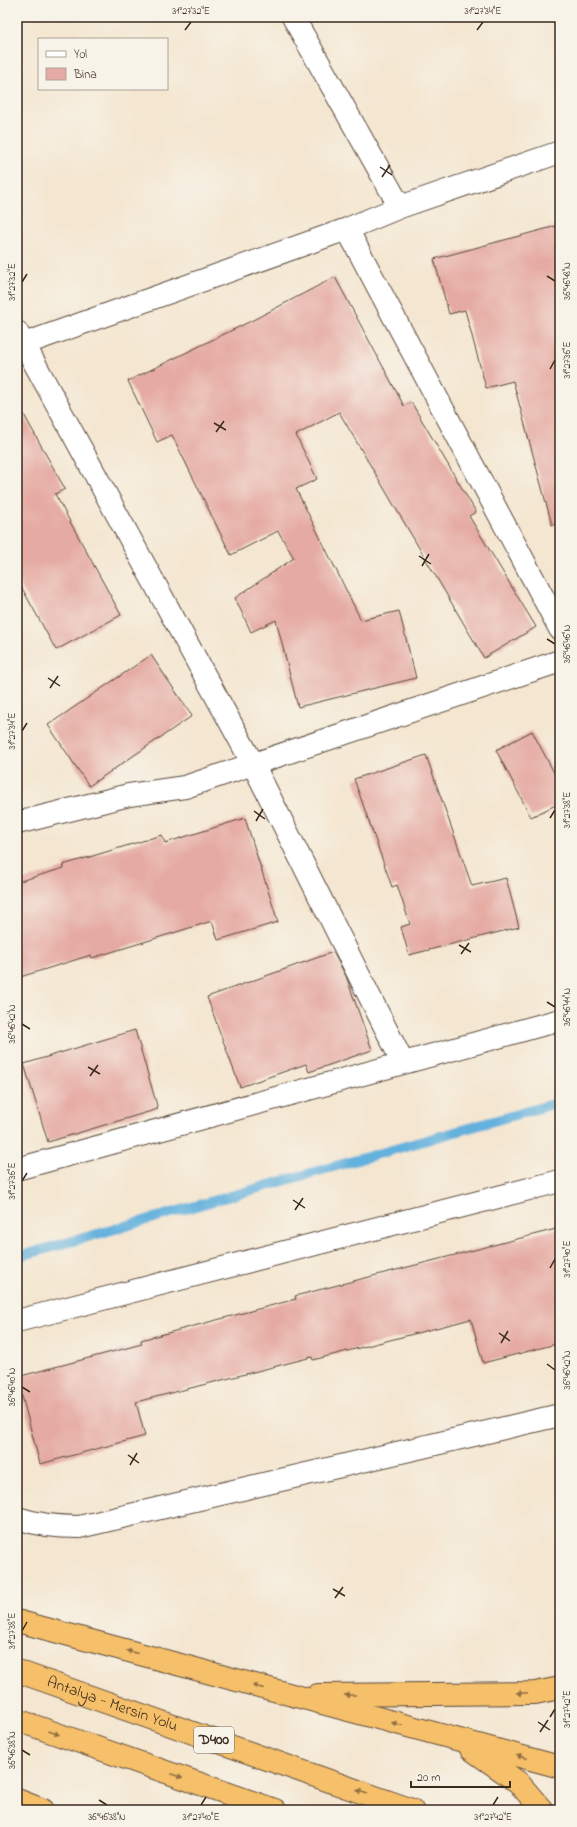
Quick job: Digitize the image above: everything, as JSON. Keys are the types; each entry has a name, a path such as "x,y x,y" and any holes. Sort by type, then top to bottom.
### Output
{"highway":[{"path":"17,1621 560,1767"},
{"name":"Antalya - Mersin Yolu","path":"17,1671 412,1810"},
{"path":"289,1695 535,1693 560,1688"},
{"path":"17,1720 275,1810"},
{"path":"458,1740 518,1782 542,1810"},
{"path":"17,1800 43,1810"}],"street":[{"path":"293,17 400,207"},
{"path":"403,1063 253,764 19,340 347,229 400,207 560,152"},
{"path":"347,229 560,629"},
{"path":"17,823 129,795 185,787 560,661"},
{"path":"17,1169 560,1020"},
{"path":"17,1321 560,1181"},
{"path":"17,1518 33,1524 56,1527 79,1527 560,1415"}],"building":[{"path":"560,225 560,523 552,525 513,381 486,388 465,310 449,314 434,259"},
{"path":"335,277 404,406 411,402 476,512 469,516 536,627 484,658 339,412 296,435 317,479 296,489 361,620 399,611 416,678 298,707 276,620 251,632 235,598 294,558 278,531 231,555 172,435 157,442 128,381 255,319"},
{"path":"17,402 65,489 55,494 121,615 56,650 17,579"},
{"path":"151,655 192,716 89,786 48,725"},
{"path":"532,731 560,784 560,803 531,817 496,750"},
{"path":"426,755 472,886 506,878 519,927 409,955 401,927 410,924 397,885 392,887 354,779"},
{"path":"245,818 278,922 218,940 212,921 92,958 91,955 17,978 17,882 64,868 63,865 162,835 165,843"},
{"path":"333,952 346,976 372,1050 309,1072 306,1064 240,1087 207,997"},
{"path":"135,1030 158,1109 48,1142 24,1064"},
{"path":"560,1228 560,1343 483,1363 471,1319 313,1360 312,1357 136,1402 145,1436 40,1464 17,1377 142,1344 141,1340 296,1299 295,1296"}],"waterway":[{"path":"17,1257 560,1102"}]}
